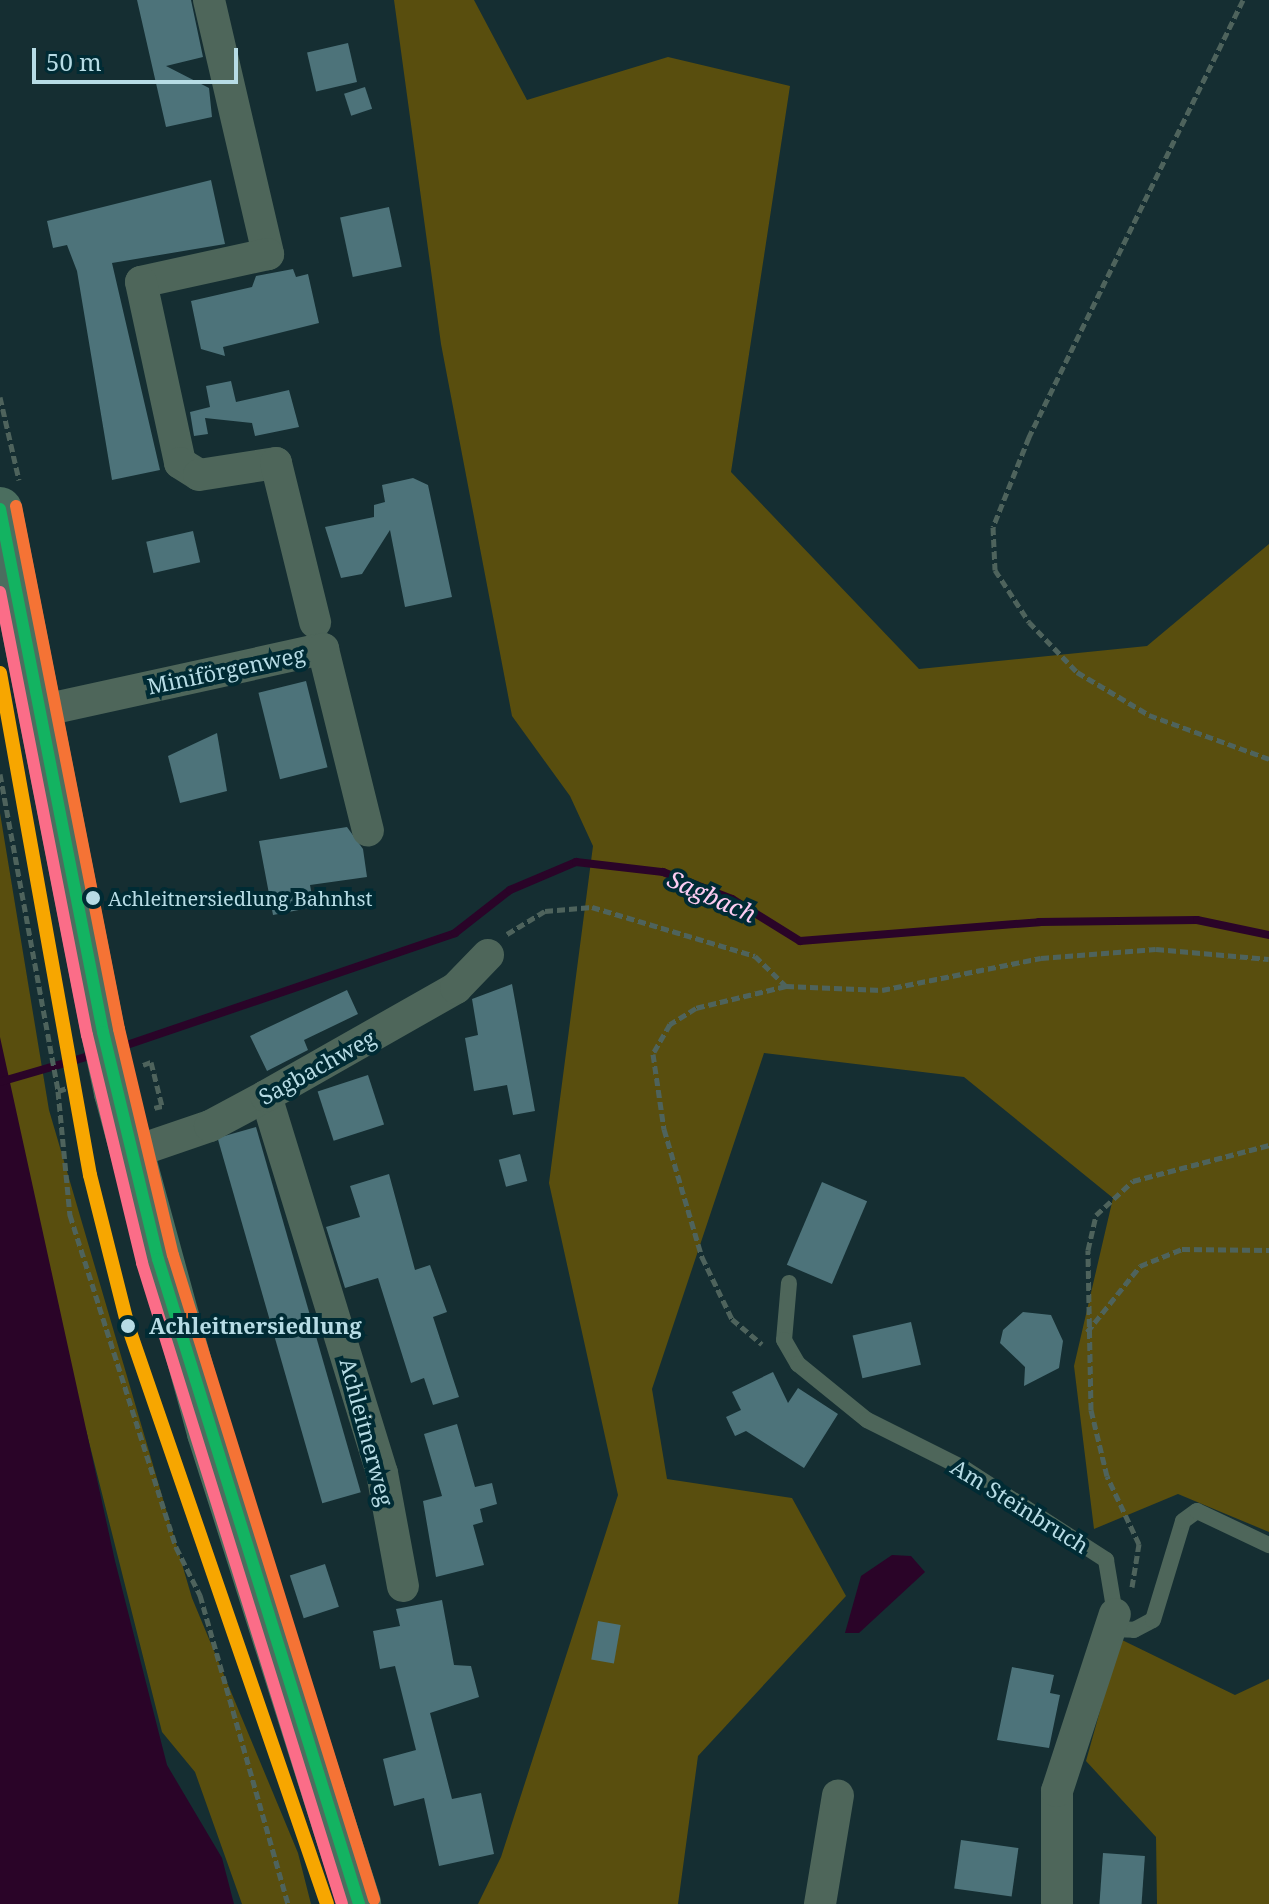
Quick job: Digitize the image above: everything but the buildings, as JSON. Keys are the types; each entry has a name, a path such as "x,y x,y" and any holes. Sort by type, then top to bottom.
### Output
{"main road":[{"path":"0,509 103,1032 131,1153 209,1433 359,1904"}],"street":[{"path":"209,0 268,254 141,282 180,463 199,475 276,463 315,622"},
{"name":"Miniförgenweg","path":"40,711 323,649 368,831"},
{"name":"Sagbachweg","path":"131,1153 210,1126 266,1096 456,988 488,955"},
{"name":"Achleitnerweg","path":"266,1096 382,1473 403,1586"},
{"name":"Am Steinbruch","path":"1057,1904 1057,1791 1113,1621"},
{"path":"820,1904 838,1795"}],"lane":[{"path":"789,1283 784,1340 798,1364"},
{"name":"Am Steinbruch","path":"798,1364 867,1420 965,1469 1106,1560 1113,1621"},
{"path":"1113,1621 1134,1630 1153,1620 1183,1521 1197,1511 1269,1545"}],"path":[{"path":"1243,0 1029,437 993,527 995,570 1029,622 1077,672 1149,715 1269,759"},
{"path":"0,774 57,1085 70,1215 176,1547 200,1595 288,1904"},
{"path":"488,955 514,926 545,911 592,907 755,956 786,986"},
{"path":"798,1364 732,1319 702,1257 664,1129 653,1054 670,1024 696,1008 786,986 882,990 1041,958 1156,949 1269,959"},
{"path":"151,1062 162,1106"},
{"path":"1113,1621 1136,1581 1139,1544 1101,1450 1086,1333 1088,1250 1110,1196 1133,1181 1269,1145"},
{"path":"1086,1333 1140,1266 1182,1249 1269,1250"}],"shaded area":[{"path":"394,0 474,0 527,100 668,57 790,86 731,472 919,669 1147,646 1269,544 1269,1532 1178,1494 1094,1529 1074,1366 1113,1198 964,1077 764,1053 652,1389 667,1479 792,1498 846,1596 698,1756 678,1904 478,1904 501,1857 618,1495 549,1183 593,846 570,796 512,716 441,344"},
{"path":"0,813 49,1110 192,1598 298,1853 311,1904 242,1904 195,1772 162,1732 86,1430 13,1315 0,1270"},
{"path":"0,1037 115,1561 167,1765 222,1858 234,1904 0,1904"},
{"path":"892,1555 911,1556 925,1572 859,1633 845,1633 861,1576"},
{"path":"1120,1639 1235,1695 1269,1679 1269,1904 1157,1904 1156,1837 1086,1761"}],"waterway":[{"name":"Sagbach","path":"118,1048 455,933 510,890 576,862 663,872 732,899 800,941 1039,922 1197,920 1269,935"},
{"name":"Sagbach","path":"0,1082 93,1055"}],"transit line":[{"path":"16,506 119,1029 173,1255 374,1899"},
{"path":"0,509 103,1032 158,1259 359,1904"},
{"path":"0,592 87,1035 142,1263 342,1904"},
{"path":"0,673 90,1175 128,1326 327,1904"}],"place":[{"name":"Achleitnersiedlung Bahnhst","path":"93,898"},
{"name":"Achleitnersiedlung","path":"128,1326"}]}
